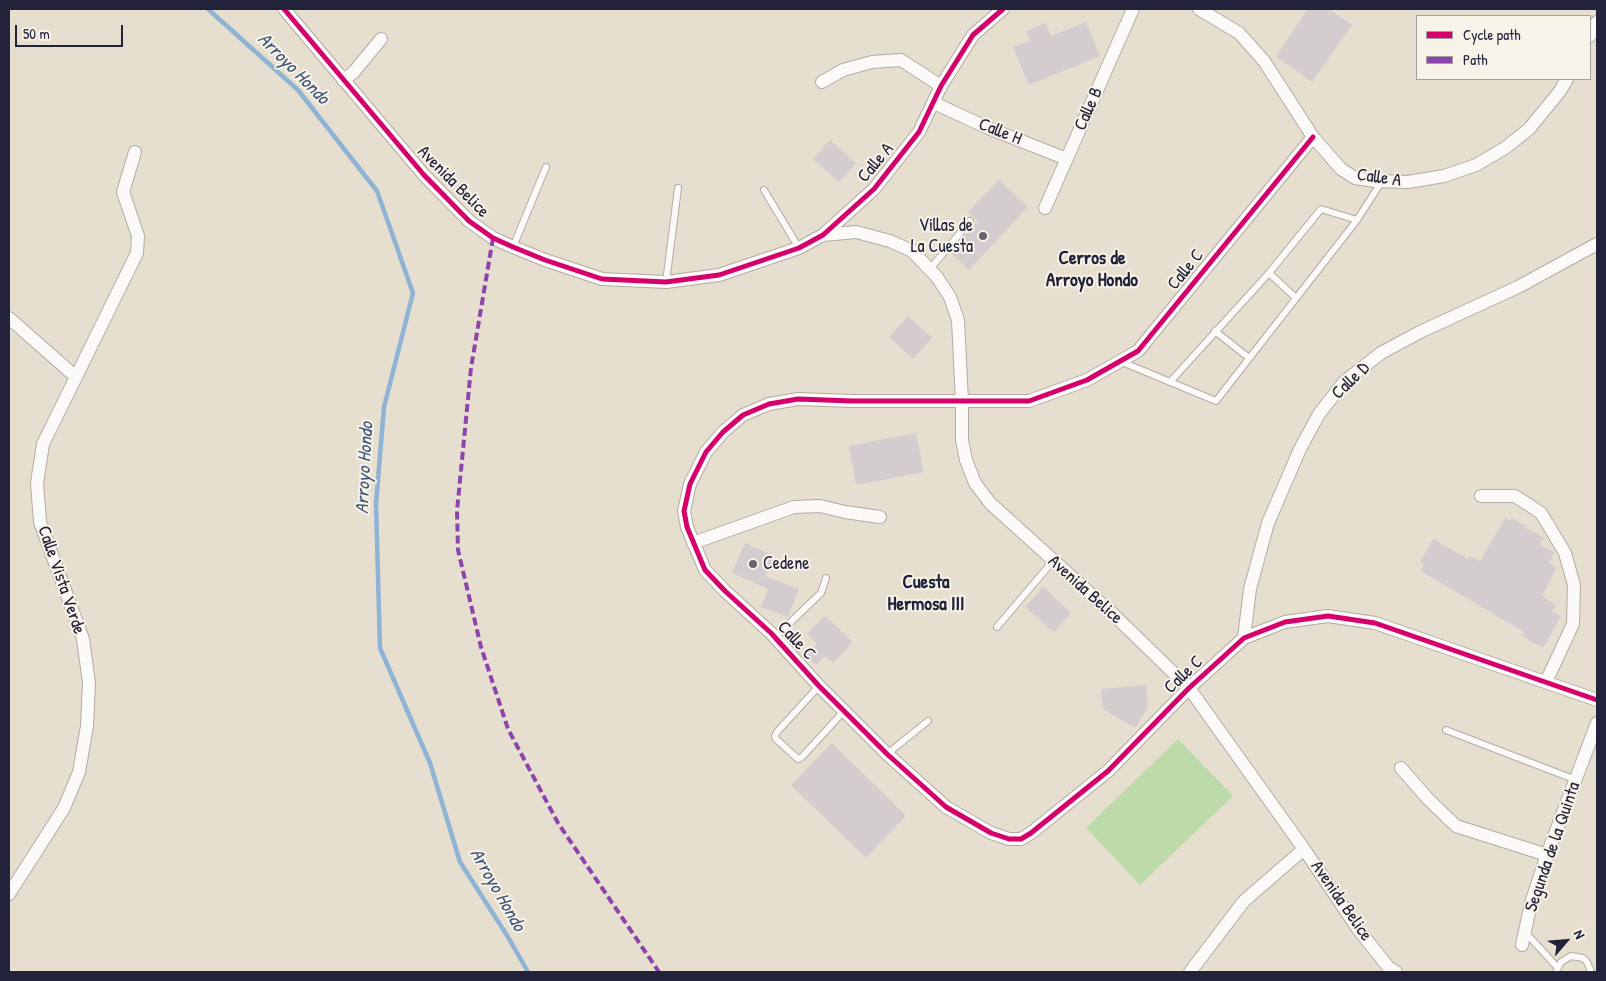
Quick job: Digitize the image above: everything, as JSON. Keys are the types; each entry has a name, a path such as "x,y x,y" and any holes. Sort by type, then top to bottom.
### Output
{"street":[{"name":"Avenida Belice","path":"284,9 424,175 469,221 493,238 545,260 602,279 666,282 719,275"},
{"name":"Calle A","path":"719,275 800,248 823,235 874,189 919,132 941,86 973,36 1003,9"},
{"name":"Calle B","path":"1045,208 1133,9"},
{"name":"Calle A","path":"1199,9 1239,34 1264,61 1313,137 1341,169 1355,178 1408,182 1444,176 1476,165 1505,148 1529,129 1560,91 1566,80"},
{"path":"1591,34 1597,22"},
{"path":"342,80 353,73 381,39"},
{"path":"822,82 843,70 872,62 901,60 941,86"},
{"name":"Calle H","path":"934,103 988,128 1067,159"},
{"name":"Calle C","path":"1313,137 1138,351 1087,380 1029,401 962,402 798,399 769,404 743,415 723,432 706,452 690,484 684,511 687,528 705,570 775,637 819,686 887,754 946,807 991,833 1009,840 1021,839 1031,833 1108,771 1189,688 1244,638 1285,622 1328,616 1374,624 1597,700"},
{"name":"Calle Vista Verde","path":"9,894 64,808 79,772 87,726 89,683 83,639 40,522 37,483 43,444 137,253 138,236 123,192 135,152"},
{"name":"Avenida Belice","path":"823,235 856,232 890,241 912,251 938,277 950,297 958,320 962,440 966,460 975,482 990,503 1115,616 1189,688 1304,849 1358,929 1389,968 1396,972"},
{"name":"Calle D","path":"1244,638 1250,589 1268,523 1300,449 1319,414 1344,382 1381,353 1420,332 1518,287 1597,244"},
{"path":"9,318 76,377"},
{"path":"1481,496 1515,496 1541,513 1565,553 1574,585 1573,624 1546,682"},
{"path":"693,543 794,507 820,506 880,517"},
{"name":"Segunda de la Quinta","path":"1522,945 1531,903 1547,855 1597,723"},
{"path":"1401,768 1428,799 1456,826 1547,855"},
{"path":"1190,972 1244,901 1304,849"}],"lane":[{"path":"513,247 546,167"},
{"path":"1121,361 1216,401 1357,220 1382,181"},
{"path":"666,282 678,188"},
{"path":"764,190 800,248"},
{"path":"1170,382 1269,273 1321,209 1357,220"},
{"path":"930,269 970,221"},
{"path":"1269,273 1296,298"},
{"path":"1215,331 1249,358"},
{"path":"997,627 1053,561"},
{"path":"775,637 821,593 826,578"},
{"path":"819,686 777,732 776,739 798,758 844,711"},
{"path":"887,754 928,721"},
{"path":"1446,730 1576,780"},
{"path":"1525,932 1557,970 1565,958 1577,956 1587,962 1591,972"}],"green space":[{"path":"1178,739 1233,796 1140,885 1086,828"}],"building":[{"path":"1308,9 1329,9 1352,25 1312,82 1276,56"},
{"path":"1086,22 1100,56 1029,85 1013,47 1030,41 1026,31 1046,23 1051,36"},
{"path":"830,140 856,163 839,182 813,159"},
{"name":"Villas de La Cuesta","path":"999,180 1028,207 969,270 950,252 978,221 968,212"},
{"path":"908,316 932,338 913,359 889,337"},
{"path":"916,433 924,472 856,485 849,446"},
{"path":"1505,518 1510,521 1512,518 1544,538 1540,545 1554,552 1549,563 1557,567 1542,596 1556,605 1552,611 1561,616 1543,648 1522,636 1524,632 1421,571 1424,564 1420,562 1433,539 1468,559 1470,556 1480,561"},
{"path":"745,543 774,556 765,576 799,589 788,617 761,607 768,589 732,573"},
{"path":"1043,587 1071,613 1054,632 1025,607"},
{"path":"825,616 853,642 833,663 825,656 816,665 806,655 817,644 807,634"},
{"path":"1146,685 1148,707 1135,728 1103,709 1101,689"},
{"path":"832,743 906,816 866,858 791,785"}],"waterway":[{"name":"Arroyo Hondo","path":"208,9 298,90 377,191 413,293 384,407 376,504 380,648 430,763 460,862 528,972"}],"marked path":[{"path":"493,238 471,368 457,511 458,550 481,647 508,729 558,823 659,972"}],"cycle path":[{"path":"284,9 424,175 469,221 493,238 513,247 602,279 666,282 719,275 799,248 823,235 874,189 919,132 941,86 973,35 1003,9"},
{"path":"1313,137 1138,351 1087,380 1029,401 852,401 798,399 769,404 743,415 723,432 706,452 690,484 684,511 687,527 705,570 771,633 819,686 887,754 946,807 991,833 1009,839 1021,839 1031,833 1108,771 1189,688 1244,638 1285,622 1328,616 1375,623 1597,700"}],"place":[{"name":"Villas de La Cuesta","path":"983,236"},
{"name":"Cedene","path":"753,564"}],"district":[{"name":"Cerros de Arroyo Hondo","path":"1092,270"},
{"name":"Cuesta Hermosa III","path":"926,594"}]}
